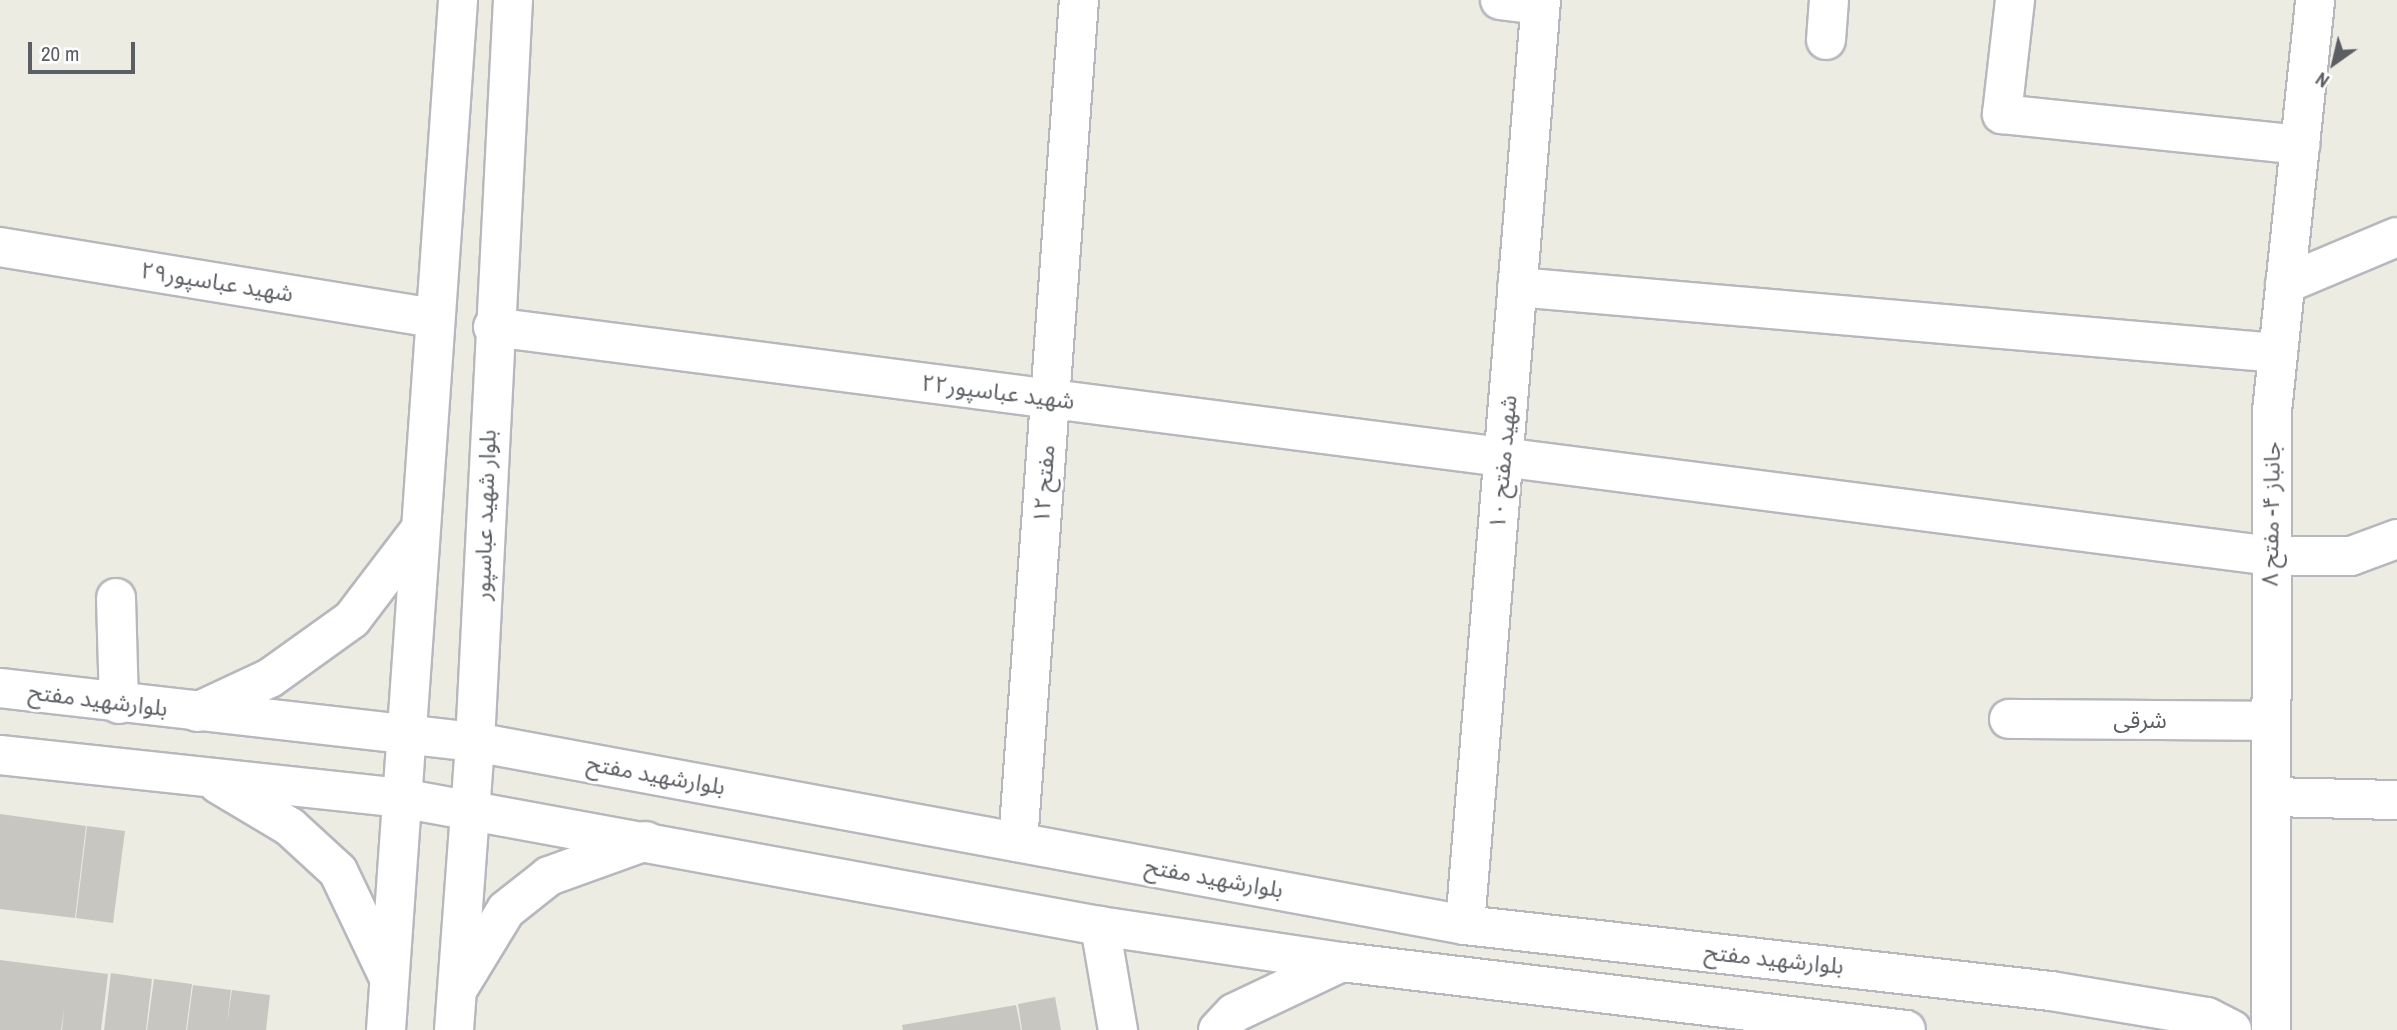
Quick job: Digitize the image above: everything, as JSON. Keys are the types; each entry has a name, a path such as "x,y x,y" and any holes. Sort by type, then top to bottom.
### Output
{"street":[{"path":"386,1030 433,318 458,0"},
{"name":"بلوار شهید عباسپور","path":"454,1030 475,741 493,327 513,0"},
{"name":"مفتح ۱۲","path":"1018,842 1079,0"},
{"path":"1500,0 1541,3"},
{"path":"1826,40 1829,0"},
{"path":"2015,0 2002,114 2300,145"},
{"name":"جانباز ۴- مفتح ۸","path":"2271,1030 2272,411 2315,0"},
{"name":"شهید مفتح ۱۰","path":"1465,925 1541,3"},
{"path":"2286,284 2397,237"},
{"name":"شهید عباسپور۲۹","path":"0,247 433,318"},
{"path":"1517,287 2278,353"},
{"name":"شهید عباسپور۲۲","path":"493,327 2270,556 2351,556 2397,539"},
{"name":"بلوارشهید مفتح","path":"196,712 270,678 352,618 419,531"},
{"path":"116,598 119,704"},
{"name":"بلوارشهید مفتح","path":"0,688 119,704 475,741 1465,925 2051,991 2207,1017 2232,1030"},
{"name":"شرقی","path":"2009,719 2270,721"},
{"path":"0,755 401,798 1100,926 1342,962 1906,1030"},
{"path":"210,779 290,827 338,871 390,979"},
{"path":"2273,797 2397,800"},
{"path":"456,992 506,910 549,876 647,841"},
{"path":"1100,926 1118,1030"},
{"path":"1218,1030 1234,1013 1342,962"}],"building":[{"path":"0,814 86,826 75,918 0,909"},
{"path":"87,826 125,831 113,923 76,918"},
{"path":"0,960 108,974 101,1030 62,1030 64,1009 61,1030 0,1030"},
{"path":"111,973 152,979 146,1030 104,1030"},
{"path":"154,979 192,984 186,1030 147,1030"},
{"path":"193,985 231,990 227,1023 232,990 270,995 266,1030 187,1030"},
{"path":"1055,997 1061,1030 1022,1030 1018,1004"},
{"path":"1016,1005 1021,1030 903,1030 902,1025"}]}
